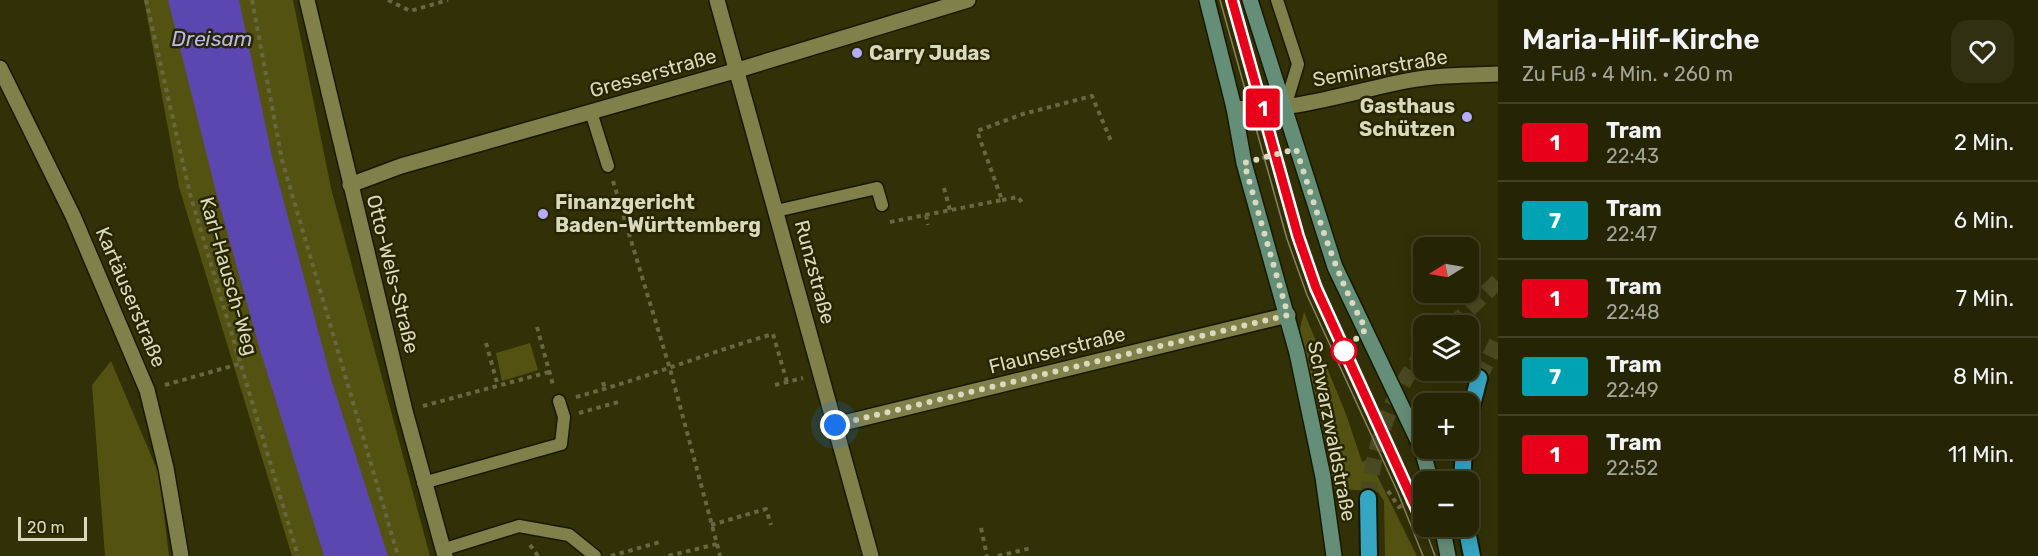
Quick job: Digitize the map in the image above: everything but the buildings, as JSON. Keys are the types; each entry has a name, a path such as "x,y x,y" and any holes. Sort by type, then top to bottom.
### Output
{"highway":[{"path":"1368,498 1369,556"},
{"path":"1468,537 1472,556"}],"main road":[{"name":"Schwarzwaldstraße","path":"1207,0 1234,108 1244,163 1288,315 1323,477 1334,556"},
{"path":"1250,0 1335,267 1422,449 1428,471"},
{"path":"1444,537 1448,556"}],"street":[{"name":"Otto-Wels-Straße","path":"307,0 423,483 443,553"},
{"name":"Runzstraße","path":"717,0 872,556"},
{"name":"Gresserstraße","path":"350,185 401,166 738,70 968,0"},
{"name":"Kartäuserstraße","path":"0,68 74,216 147,390 166,468 181,556"},
{"name":"Seminarstraße","path":"1234,108 1263,111 1408,80 1498,74"},
{"name":"Flaunserstraße","path":"835,425 1288,315"}],"lane":[{"path":"1277,0 1298,64 1285,107"},
{"path":"591,112 608,166"},
{"path":"776,211 877,188 882,205"},
{"path":"423,483 561,444 564,417 557,397"},
{"path":"443,553 519,526 569,535 595,556"}],"path":[{"name":"Karl-Hausch-Weg","path":"146,0 190,194 298,556"},
{"path":"252,0 282,160 398,556"},
{"path":"388,0 410,11 448,0"},
{"path":"1002,200 977,131 1023,114 1092,96 1111,141"},
{"path":"1023,114 1027,119"},
{"path":"1244,163 1296,149"},
{"path":"608,166 670,369 720,556"},
{"path":"944,188 950,210"},
{"path":"882,205 887,223 1002,200 1018,198 1023,204"},
{"path":"926,215 928,225"},
{"path":"537,327 557,397 605,389 773,334 787,382"},
{"path":"486,343 498,386"},
{"path":"147,390 239,364"},
{"path":"435,403 549,372"},
{"path":"775,385 821,374"},
{"path":"603,382 605,389"},
{"path":"564,417 622,401"},
{"path":"1385,488 1399,507 1413,502"},
{"path":"711,525 766,510 771,525"},
{"path":"981,528 987,556"},
{"path":"610,556 660,542"},
{"path":"668,556 717,544"},
{"path":"998,556 1031,548"}],"shaded area":[{"path":"144,0 293,0 331,188 430,556 292,556 179,187"},
{"path":"1304,312 1346,414 1362,462 1369,459 1417,556 1385,556 1384,501 1377,491 1336,489 1330,484 1300,329"},
{"path":"530,343 538,370 502,381 496,353"},
{"path":"111,361 159,474 169,556 105,556 92,385"}],"water":[{"name":"Dreisam","path":"168,0 239,0 273,161 331,379 388,556 324,556 258,343 216,192"}],"tunnel":[{"path":"1463,315 1498,281"},
{"path":"1479,378 1498,340"},
{"path":"1368,498 1375,458 1386,421 1401,386 1413,368"}],"tram line":[{"path":"1220,0 1287,239 1307,295 1398,493 1423,556"},
{"path":"1232,0 1298,236 1316,289 1413,501"},
{"name":"1","path":"1232,0 1298,236 1316,288 1413,501"},
{"path":"1428,537 1435,556"}],"place":[{"name":"Carry Judas","path":"857,53"},
{"name":"Gasthaus Schützen","path":"1467,117"},
{"name":"Finanzgericht Baden-Württemberg","path":"543,214"}],"route":[{"path":"835,425 1288,315 1244,163 1296,149 1335,267 1347,296 1366,329 1344,351"}]}
